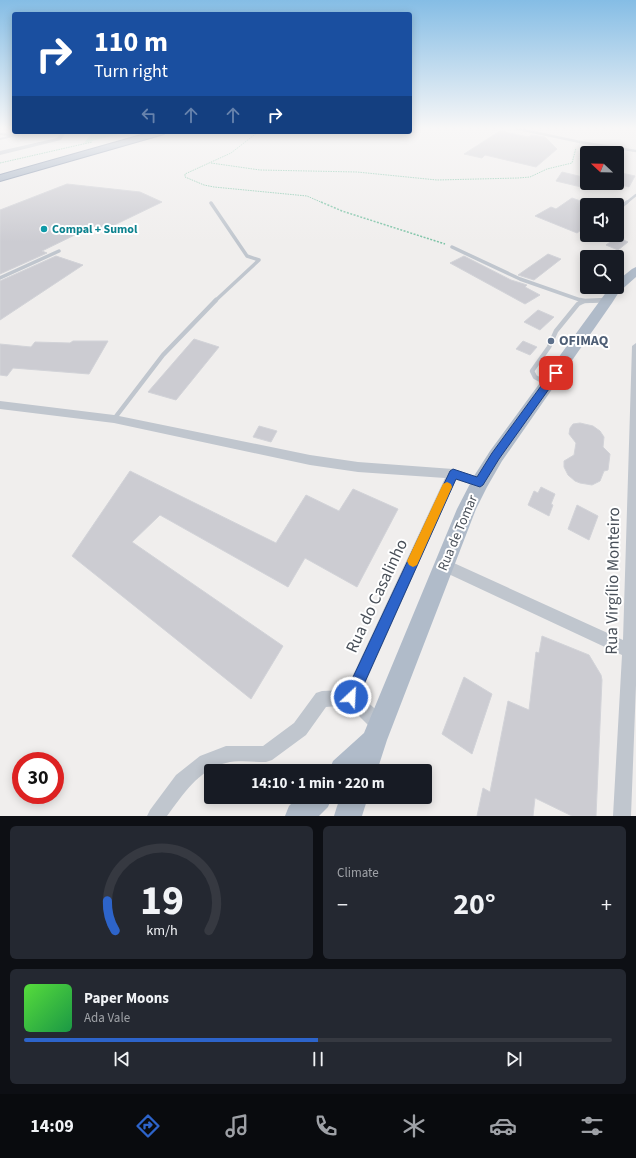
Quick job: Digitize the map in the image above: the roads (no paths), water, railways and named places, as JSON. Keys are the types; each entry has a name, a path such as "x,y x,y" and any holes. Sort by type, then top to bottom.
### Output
{"highway":[{"path":"0,175 31,166"},
{"path":"0,178 42,166"}],"main road":[{"name":"Rua de Tomar","path":"366,764 377,732 480,482 496,456 615,289 636,271"},
{"name":"Rua de Tomar","path":"349,764 377,732"},
{"path":"299,816 311,804"},
{"path":"348,816 352,804"}],"street":[{"name":"Rua Virgílio Monteiro","path":"622,816 633,652 636,353"},
{"path":"0,405 114,419 310,460 358,467 453,474 480,482"},
{"name":"Rua do Casalinho","path":"351,697 453,474"},
{"path":"445,565 633,652"},
{"path":"156,816 182,781 206,762 226,754 266,754 300,729 322,699 351,697 377,732"}],"lane":[{"path":"624,205 636,196"},
{"path":"114,419 131,393 173,343 236,280 259,260 247,256 211,203"},
{"path":"452,247 520,279 584,301 607,300"},
{"path":"0,278 59,251"},
{"path":"548,384 535,377 532,371 548,349 556,331 575,307 584,301"}],"place":[{"name":"Compal + Sumol","path":"44,229"},
{"name":"OFIMAQ","path":"551,341"}]}
